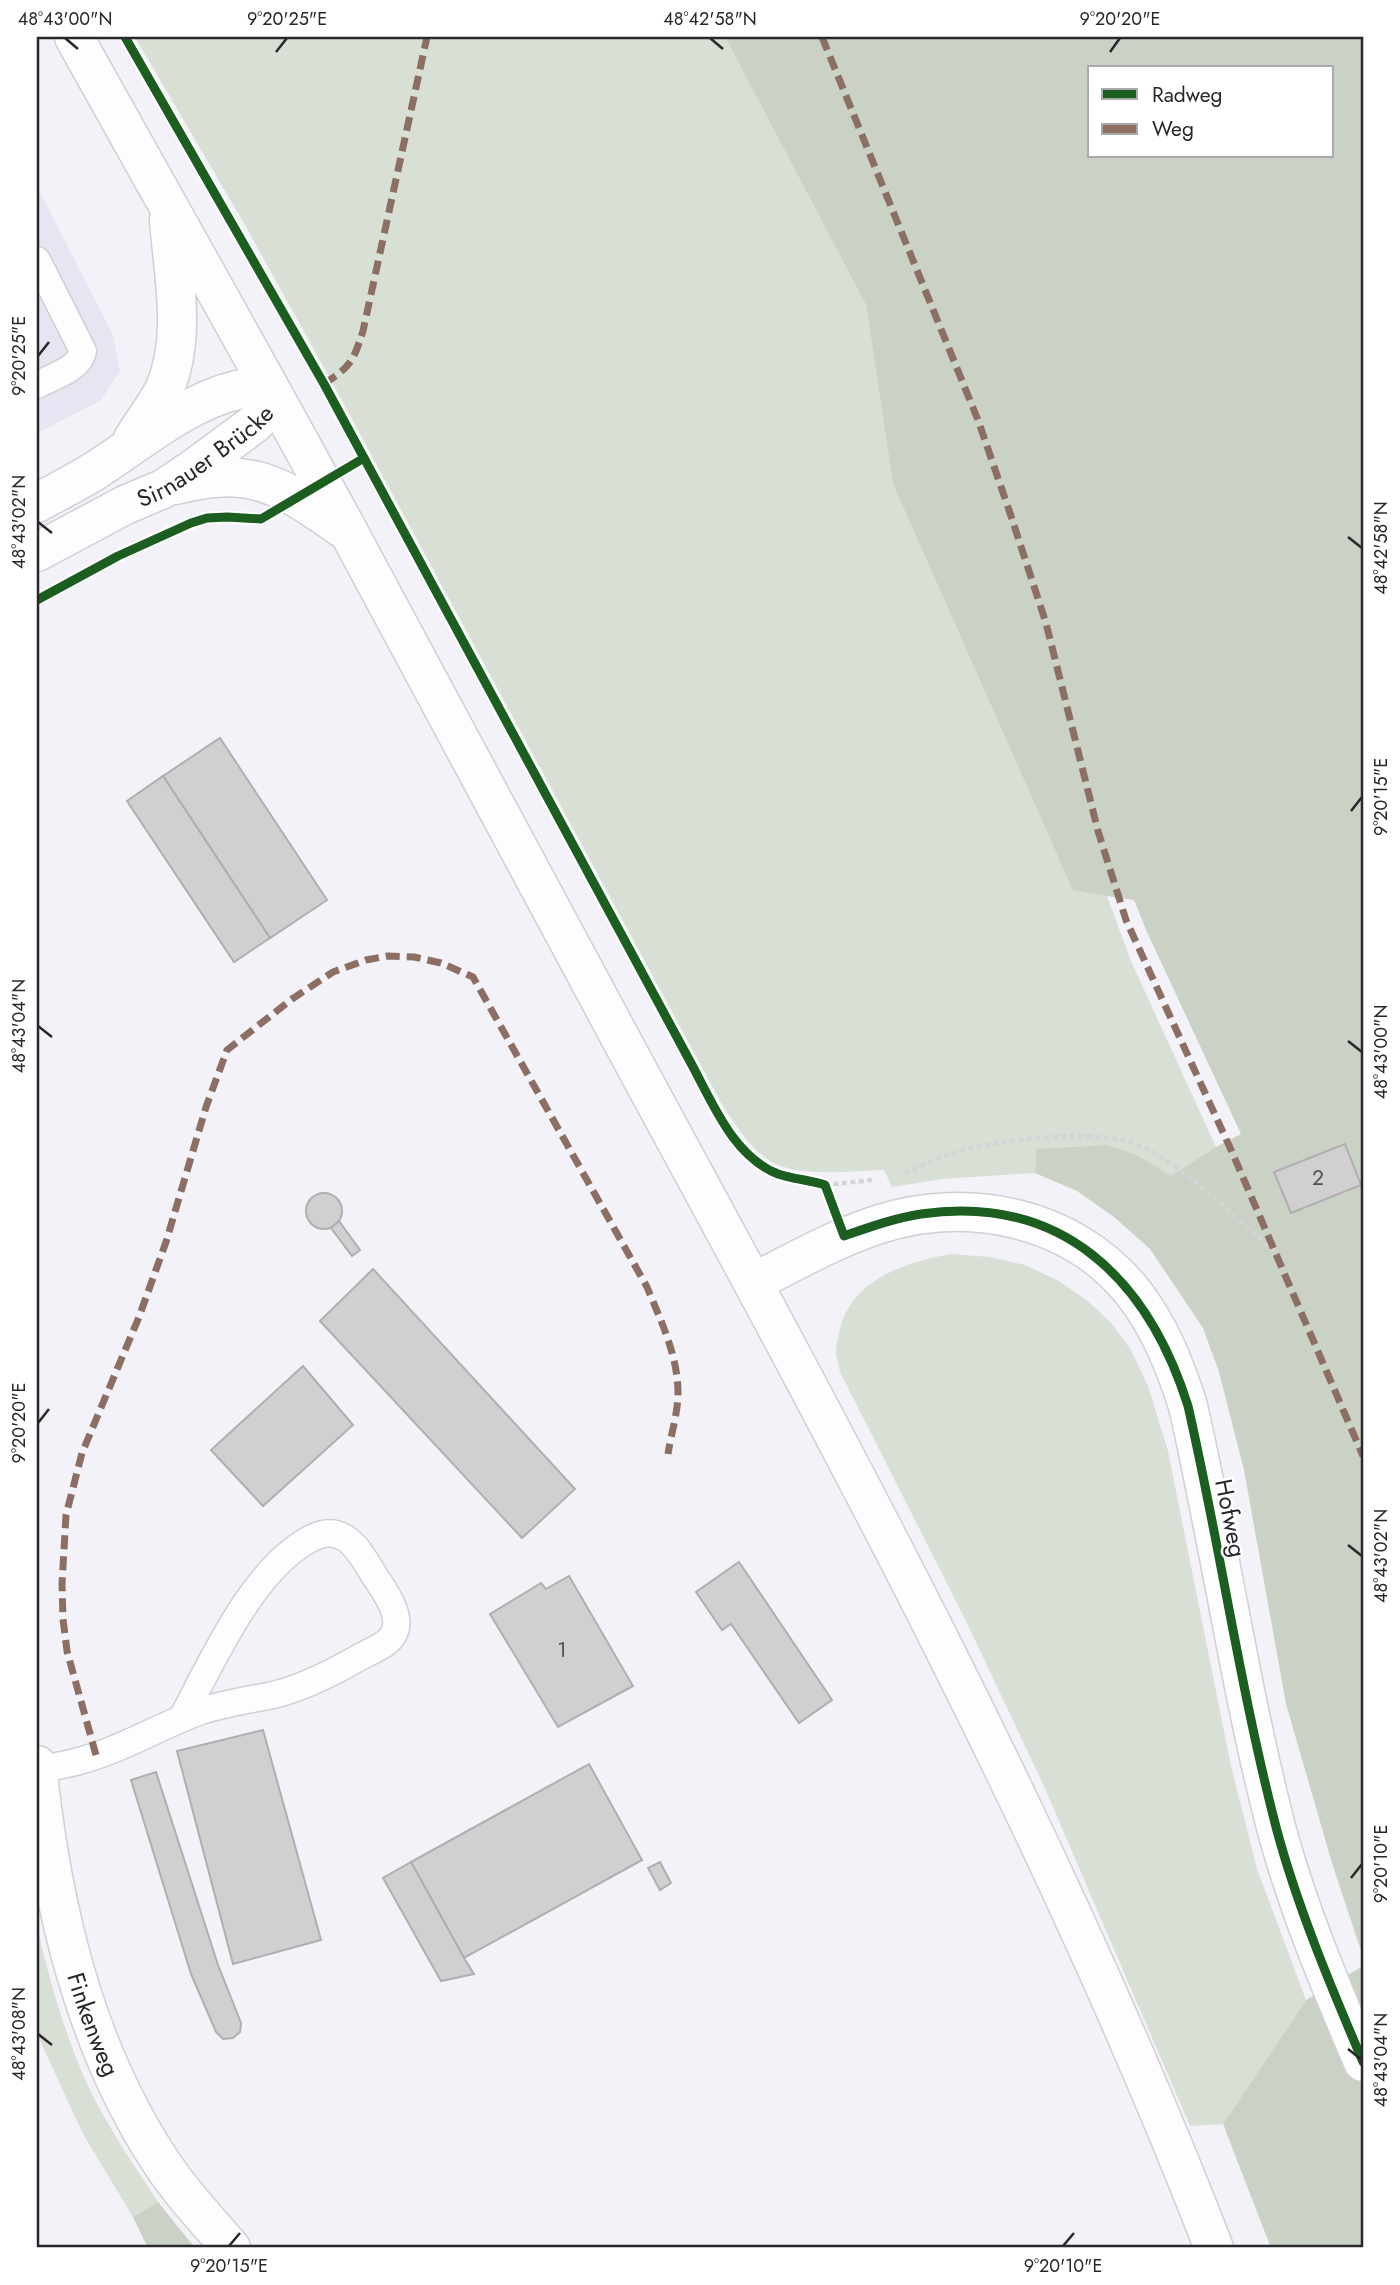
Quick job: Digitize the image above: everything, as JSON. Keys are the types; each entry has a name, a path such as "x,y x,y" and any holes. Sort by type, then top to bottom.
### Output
{"main road":[{"path":"74,37 349,533 754,1282 883,1528 1004,1768 1105,1984 1214,2248"},
{"path":"126,450 164,390 176,352 177,327 169,207"},
{"name":"Sirnauer Brücke","path":"37,503 206,402 236,390 252,388 273,395 266,411 254,424 163,489 125,505 37,552"},
{"path":"163,489 191,481 223,477 266,482 296,497 349,533"},
{"name":"Hofweg","path":"754,1282 844,1236 882,1223 920,1214 959,1212 1018,1218 1051,1230 1081,1245 1131,1290 1164,1343 1178,1373 1188,1406 1246,1699 1277,1831 1317,1949 1363,2062"},
{"name":"Finkenweg","path":"38,1783 52,1878 63,1927 76,1975 108,2062 160,2161 185,2195 231,2248"}],"lane":[{"path":"37,260 83,351 78,362 37,385"},
{"path":"38,1783 80,1761 182,1718 220,1705 287,1690 340,1668 387,1642 393,1634 395,1613 390,1599 358,1547 336,1534 326,1534 311,1539 272,1570 234,1620 182,1718"}],"path":[{"path":"898,1176 943,1156 975,1147 1050,1138 1119,1138 1143,1147 1188,1178 1275,1252"},
{"path":"825,1185 876,1180"}],"shaded area":[{"path":"135,37 725,37 866,305 893,484 1073,891 1107,896 1131,961 1216,1147 1171,1177 1137,1155 1036,1149 1035,1173 942,1179 892,1187 884,1170 800,1171 768,1160 753,1147 724,1108 339,395 245,225"},
{"path":"725,37 1363,37 1363,1957 1332,1863 1286,1704 1244,1470 1219,1372 1203,1328 1150,1249 1114,1217 1077,1191 1035,1173 1036,1149 1107,1145 1137,1155 1171,1176 1241,1134 1134,900 1073,891 893,484 866,305"},
{"path":"37,186 113,335 120,372 100,401 37,433"},
{"path":"951,1254 990,1257 1025,1265 1059,1281 1089,1302 1112,1324 1131,1350 1148,1386 1168,1451 1231,1766 1257,1869 1306,2000 1223,2124 1190,2126 1043,1784 965,1619 840,1372 836,1354 837,1343 846,1312 856,1297 869,1285 899,1268"},
{"path":"37,1926 58,2007 88,2086 112,2131 158,2202 133,2217 83,2134 37,2034"},
{"path":"1363,1966 1363,2248 1271,2248 1223,2124 1306,2000"},
{"path":"158,2202 195,2248 148,2248 133,2217"}],"building":[{"path":"220,738 327,900 270,938 163,776"},
{"path":"163,776 270,938 234,962 127,801"},
{"path":"1345,1144 1361,1185 1291,1213 1274,1172"},
{"path":"324,1193 337,1198 342,1211 337,1224 324,1229 311,1224 306,1211 311,1198"},
{"path":"339,1221 360,1250 352,1256 331,1228"},
{"path":"373,1269 575,1489 522,1538 320,1321"},
{"path":"303,1366 353,1425 263,1506 211,1450"},
{"path":"739,1562 832,1700 799,1723 731,1624 722,1630 696,1592"},
{"path":"569,1576 633,1686 558,1727 490,1614 541,1583 546,1589"},
{"path":"263,1730 321,1940 233,1964 177,1751"},
{"path":"589,1764 642,1860 464,1958 411,1862"},
{"path":"156,1772 218,1965 241,2023 240,2032 233,2038 223,2039 216,2032 191,1974 131,1780"},
{"path":"411,1862 474,1974 441,1981 383,1878"},
{"path":"660,1862 671,1883 660,1890 648,1868"}],"marked path":[{"path":"324,384 350,362 363,331 427,37"},
{"path":"822,37 978,420 1046,623 1098,831 1126,920 1232,1152 1363,1456"},
{"path":"96,1755 67,1651 63,1619 66,1515 82,1453 139,1317 166,1242 206,1107 227,1050 292,999 333,972 366,960 388,956 414,957 441,963 473,977 647,1287 658,1313 672,1352 678,1393 668,1454"}],"cycle path":[{"path":"125,37 324,384 717,1112 737,1142 763,1166 778,1174 825,1185 844,1236 892,1220 921,1214 971,1211 1017,1218 1057,1232 1092,1255 1123,1284 1149,1320 1171,1360 1188,1406 1263,1775 1284,1857 1315,1946 1363,2062"},
{"path":"37,600 118,556 191,523 207,518 261,519 364,458"}]}
